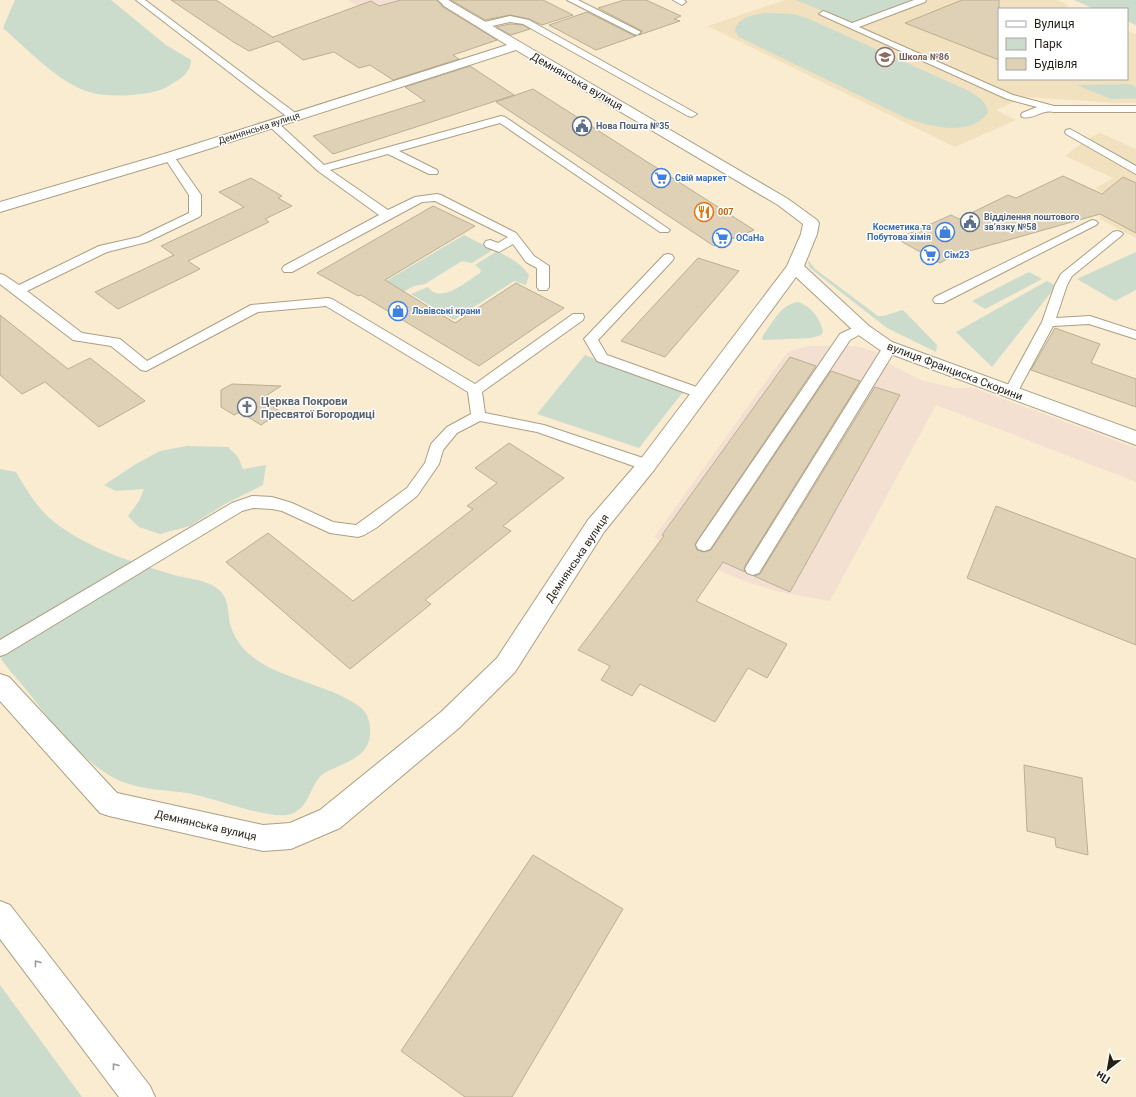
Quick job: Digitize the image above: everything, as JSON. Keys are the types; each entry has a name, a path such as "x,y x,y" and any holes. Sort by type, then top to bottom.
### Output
{"street":[{"name":"Демнянська вулиця","path":"0,684 109,804 262,838 291,836 330,819 450,720 506,666 596,526 647,465 795,267 809,234 811,223 783,202 517,46 446,1"},
{"name":"Демнянська вулиця","path":"0,207 169,157 517,46"},
{"name":"вулиця Франциска Скорини","path":"795,267 873,339 890,347 1136,438"},
{"path":"0,915 139,1097"}],"lane":[{"path":"140,0 294,117"},
{"path":"571,0 637,32"},
{"path":"853,26 922,0"},
{"path":"823,14 853,26 1010,97 1054,109 1136,109"},
{"path":"483,25 510,20 526,22 692,114"},
{"path":"1026,115 1047,107"},
{"path":"322,169 501,119 664,230"},
{"path":"273,124 322,169 387,215"},
{"path":"1070,132 1136,171"},
{"path":"389,150 433,172"},
{"path":"18,290 103,249 143,240 195,215 196,195 169,157"},
{"path":"288,269 419,198 437,197 512,235 530,259 543,266 543,287"},
{"path":"939,300 1092,223"},
{"path":"1011,392 1048,322 1061,285 1067,274 1117,234"},
{"path":"490,244 498,248 515,238"},
{"path":"668,258 591,339 602,358 700,393"},
{"path":"0,278 18,290 78,338 115,342 146,367 255,308 328,302 475,390"},
{"path":"475,390 578,317"},
{"path":"1048,322 1090,320 1136,335"},
{"path":"704,545 845,337 860,328"},
{"path":"753,569 890,347"},
{"path":"475,390 478,416"},
{"path":"0,649 237,507 252,502 272,503 287,507 330,527 358,531 370,524 412,492 432,464 436,448 452,430 478,416 539,428 647,465"}],"shaded area":[{"path":"348,0 425,0 374,16"},
{"name":"Школа №86","path":"785,0 1056,0 1069,5 1065,8 998,8 998,80 1128,80 1128,31 1136,34 1136,103 1025,97 996,110 1016,120 955,147 708,26"},
{"path":"1100,133 1136,149 1136,238 1100,219 1103,198 1106,196 1096,188 1113,178 1065,156 1086,140"},
{"path":"807,346 855,346 864,348 876,352 888,363 923,381 955,388 971,387 1136,448 1136,482 936,405 830,601 776,591 750,583 717,570 654,537 788,352"}],"green space":[{"path":"15,0 111,0 166,45 191,60 191,65 187,72 178,80 162,89 152,92 116,96 89,92 78,88 55,73 3,28"},
{"path":"796,0 916,0 852,23"},
{"path":"1074,0 1136,0 1136,25 1128,21 1128,8 1092,8"},
{"path":"765,13 794,14 809,19 969,91 984,102 988,113 971,125 960,128 938,127 906,118 739,37 735,31 736,26 742,20"},
{"path":"1128,84 1136,87 1136,98 1111,99 1077,85"},
{"path":"464,235 493,250 472,263 462,261 425,284 414,286 399,294 381,284"},
{"path":"497,251 515,261 526,271 529,275 526,285 514,281 454,320 411,294 428,287 433,292 440,294 454,290 480,273 481,270 475,265"},
{"path":"1136,252 1136,290 1115,301 1077,279"},
{"path":"809,261 815,269 878,316 903,310 937,345 936,352 887,328 810,268"},
{"path":"1029,272 1042,279 985,309 972,301"},
{"path":"1047,281 1056,286 992,367 956,332"},
{"path":"798,302 811,310 818,318 823,332 821,335 811,338 763,340 762,338 764,334 778,314 792,303"},
{"path":"585,355 683,392 639,448 537,414"},
{"path":"187,446 228,447 238,457 243,469 266,465 263,485 225,504 190,526 160,534 139,527 128,516 139,501 144,489 116,491 104,485 136,464 160,451"},
{"path":"0,469 16,472 32,498 47,516 66,531 80,539 125,559 171,574 202,581 214,586 223,594 227,602 233,633 240,644 253,657 274,670 346,698 365,712 370,726 369,741 367,746 359,755 322,775 318,779 308,799 301,808 291,814 282,815 256,811 198,795 133,785 112,777 98,768 59,731 0,656"},
{"path":"0,985 82,1097 0,1097"}],"building":[{"path":"171,0 216,0 274,38 273,37 371,1 379,6 401,0 437,0 443,7 497,40 453,55 459,59 393,80 370,65 359,68 334,52 303,60 278,41 249,51"},
{"path":"451,0 543,0 573,15 542,25 529,19 510,15 485,20"},
{"path":"624,0 646,0 681,16 674,19 680,21 639,35 642,31 598,8"},
{"path":"962,0 999,0 998,60 905,23"},
{"path":"587,12 636,36 596,50 549,25"},
{"path":"510,24 523,25 530,29 511,35 496,27"},
{"path":"470,66 514,95 333,154 313,136 425,101 405,87"},
{"path":"533,89 754,230 714,246 496,102"},
{"path":"1063,176 1102,194 1123,177 1136,183 1136,233 1100,214 966,252 963,250 940,263 897,239 951,215 959,219 1008,195 1016,198"},
{"path":"251,178 282,196 278,198 292,206 265,219 269,222 188,261 200,269 118,309 95,292 174,255 161,246 244,207 219,192"},
{"path":"433,206 475,226 385,280 455,323 516,283 564,308 479,366 361,295 358,296 317,273"},
{"path":"698,258 739,271 665,357 621,341"},
{"path":"0,315 68,369 90,358 145,401 99,427 45,382 22,394 0,375"},
{"path":"1055,328 1100,344 1091,363 1136,379 1136,407 1031,370"},
{"path":"790,357 816,366 695,544 697,550 704,552 711,550 831,371 860,381 746,564 744,568 745,572 723,562 696,601 787,644 767,678 748,668 715,722 640,684 632,696 601,680 610,666 578,650 664,536 662,535"},
{"name":"Церква Покрови Пресвятої Богородиці","path":"232,384 281,386 261,399 281,412 261,425 240,412 234,415 221,407 221,390"},
{"path":"875,387 900,395 790,592 754,576 760,574"},
{"path":"509,443 564,478 503,526 511,531 425,600 431,604 350,669 226,562 268,533 353,601 473,509 467,506 497,483 475,468"},
{"path":"996,506 1136,559 1136,645 967,578"},
{"path":"1024,765 1082,778 1088,855 1056,847 1055,838 1027,831"},
{"path":"533,855 623,909 512,1097 465,1097 401,1051"}],"place":[{"name":"Школа №86","path":"885,57"},
{"name":"Нова Пошта №35","path":"582,126"},
{"name":"Свій маркет","path":"661,178"},
{"name":"007","path":"704,212"},
{"name":"Відділення поштового зв’язку №58","path":"970,222"},
{"name":"Косметика та Побутова хімія","path":"945,232"},
{"name":"ОСаНа","path":"722,238"},
{"name":"Сім23","path":"930,255"},
{"name":"Львівські крани","path":"398,311"},
{"name":"Церква Покрови Пресвятої Богородиці","path":"247,407"}]}
